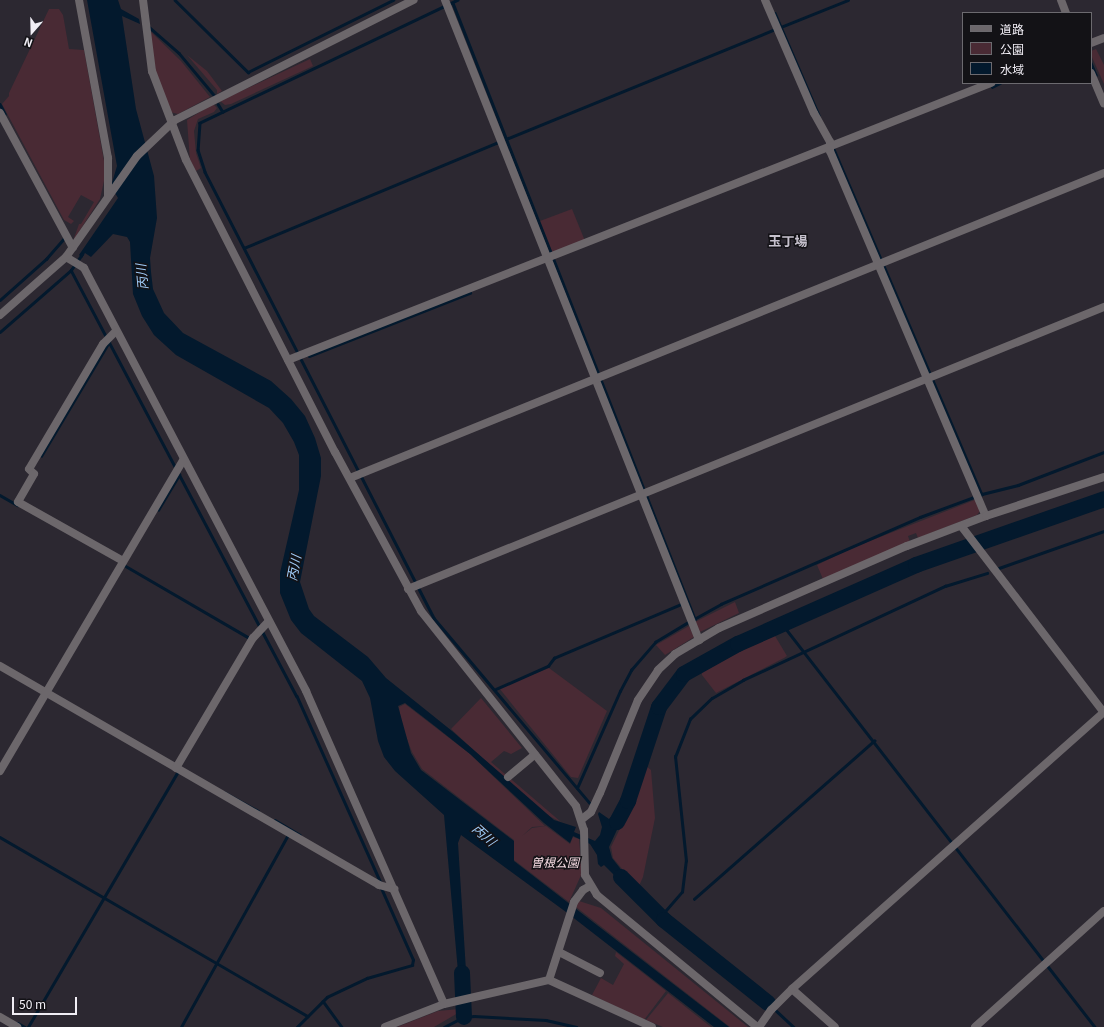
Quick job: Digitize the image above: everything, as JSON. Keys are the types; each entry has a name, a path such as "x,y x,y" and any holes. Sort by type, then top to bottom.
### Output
{"street":[{"path":"79,0 108,158 110,193"},
{"path":"143,0 152,71 169,126 200,190 415,586 429,625 572,800 582,819 584,830 584,868 590,886 611,909 758,1027 773,1008 1104,712 977,548 962,526"},
{"path":"0,315 66,257 137,156 169,126 188,112 414,0"},
{"path":"765,0 931,377 979,495 986,516"},
{"path":"1061,0 1066,12"},
{"path":"447,4 551,258 699,640"},
{"path":"1092,43 1104,38"},
{"path":"1092,75 1104,103"},
{"path":"291,359 551,258 988,84"},
{"path":"0,113 65,236 73,248"},
{"path":"356,475 597,379 1104,173"},
{"path":"66,257 77,262 105,307 111,336 181,463 264,626 306,691 444,1004"},
{"path":"415,586 1104,307"},
{"path":"111,336 29,469 32,472 18,502 122,563"},
{"path":"0,771 181,463"},
{"path":"582,819 595,804 620,748 631,712 650,680 666,662 699,640 815,585 907,546 986,516 1104,477"},
{"path":"178,766 252,640 264,626"},
{"path":"0,666 178,766 381,886 394,889"},
{"path":"508,777 535,754"},
{"path":"548,980 559,952 574,902 583,890 590,886"},
{"path":"975,1027 1104,911"},
{"path":"559,952 600,973"},
{"path":"385,1027 444,1004 470,1000 548,980 652,1027"},
{"path":"794,990 835,1027"},
{"path":"0,1017 18,1027"}],"green space":[{"path":"49,9 59,9 63,15 69,49 84,50 106,172 100,199 73,241 79,224 81,224 94,202 81,195 68,217 74,221 71,224 64,220 2,104 9,96 9,93"},
{"path":"150,31 181,61 210,97 178,114 170,112 155,69"},
{"path":"1096,49 1104,65 1104,84 1092,57 1092,51"},
{"path":"187,55 207,71 222,91 217,94 217,90"},
{"path":"310,59 313,66 231,104 225,105 220,101"},
{"path":"213,104 217,108 214,112 198,119 194,131 196,153 201,168 196,171 190,161 187,120"},
{"path":"572,209 585,241 553,254 540,221"},
{"path":"977,499 980,511 977,515 918,538 916,533 908,536 910,542 823,579 817,565 852,548"},
{"path":"735,602 739,613 700,632 695,622"},
{"path":"689,626 694,637 665,655 656,645"},
{"path":"775,636 787,656 784,658 716,693 702,675 702,672 747,648"},
{"path":"549,668 607,711 578,778 571,777 499,688"},
{"path":"481,698 522,748 511,754 504,751 491,762 561,822 549,816 510,784 451,729"},
{"name":"曽根公園","path":"405,704 470,754 545,826 532,827 522,836 532,828 546,826 570,844 573,837 579,839 582,873 569,902 514,860 514,840 422,769 412,752 402,726 399,707"},
{"path":"644,764 651,770 655,818 643,877 638,888 613,858 611,847 628,812"},
{"path":"579,901 601,908 748,1027 730,1027 576,907"},
{"path":"616,952 666,991 644,1020 592,995 601,978 613,985 624,964 615,956"},
{"path":"668,993 711,1027 663,1027 646,1020"},
{"path":"459,1009 458,1013 434,1027 397,1027 438,1011"}],"water":[{"name":"丙川","path":"87,0 118,0 121,9 139,19 140,24 122,16 136,109 154,176 157,218 150,258 151,272 153,289 164,313 183,333 271,381 291,399 305,416 315,438 321,458 321,476 300,582 309,609 314,616 368,657 386,678 452,731 554,820 576,827 574,832 595,841 600,835 602,827 598,814 599,812 609,819 624,802 629,804 609,847 612,858 638,891 634,895 604,865 601,867 598,864 597,855 590,844 573,836 570,843 544,823 470,754 405,703 398,706 411,753 421,770 514,841 514,861 729,1027 714,1027 566,912 461,835 458,843 467,987 466,994 460,994 444,815 395,771 384,757 378,741 370,698 362,681 301,633 291,620 280,593 280,573 299,490 299,455 294,442 283,423 269,408 176,355 154,335 142,316 133,294 130,242 127,237 113,234 91,257 85,253 82,258 79,255 118,198 111,186 117,166"}],"waterway":[{"path":"175,0 248,72 393,0"},
{"path":"458,0 200,123 198,150 205,172 434,618 589,802"},
{"path":"781,27 848,0"},
{"path":"453,3 695,619"},
{"path":"775,13 819,115"},
{"path":"148,26 179,53 214,95"},
{"path":"506,139 776,29"},
{"path":"1092,65 1096,75"},
{"path":"992,87 998,84"},
{"path":"0,104 5,114"},
{"path":"218,104 223,112"},
{"path":"244,248 499,142"},
{"path":"833,147 982,494"},
{"path":"0,300 46,259 65,237"},
{"path":"0,332 71,270 82,254"},
{"path":"71,270 297,696 381,883"},
{"path":"309,356 470,293"},
{"path":"41,456 109,342"},
{"path":"694,619 721,604 920,517 982,494 1018,485 1104,452"},
{"path":"158,510 179,475"},
{"path":"0,495 17,505"},
{"path":"617,822 628,801 659,707 684,674 738,644 916,565 1104,499"},
{"path":"999,568 1104,531"},
{"path":"124,565 251,639"},
{"path":"660,917 682,892 686,861 675,757 690,719 712,698 743,680 945,586 987,573"},
{"path":"496,689 548,666 554,658 681,604"},
{"path":"577,788 620,691 631,670 655,642 690,621"},
{"path":"783,625 1095,1027"},
{"path":"694,899 874,741"},
{"path":"28,1027 177,773"},
{"path":"224,792 258,811"},
{"path":"275,820 300,835"},
{"path":"181,1027 288,835"},
{"path":"0,837 308,1016"},
{"path":"621,877 664,920 768,1003"},
{"path":"297,1027 327,997 367,978 412,965 413,960 381,888"},
{"path":"462,973 464,1017"},
{"path":"323,1001 342,1027"},
{"path":"768,1003 794,1027"},
{"path":"444,1027 464,1017 474,1016 546,1020 576,1027"},
{"path":"18,1023 25,1027"}],"district":[{"name":"玉丁場","path":"788,241"}]}
